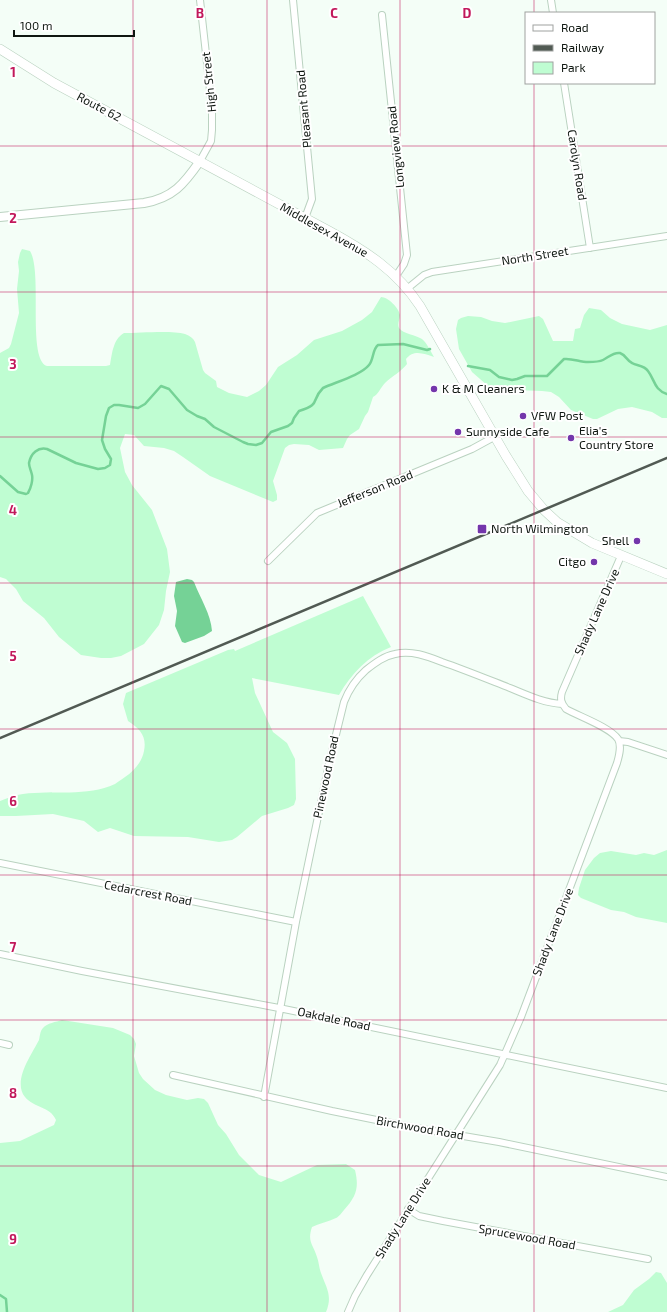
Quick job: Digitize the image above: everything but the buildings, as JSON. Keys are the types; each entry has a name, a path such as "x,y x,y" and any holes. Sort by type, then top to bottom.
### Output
{"main road":[{"name":"Route 62","path":"0,49 54,83 200,161"},
{"name":"Middlesex Avenue","path":"200,161 356,246 380,262 396,276 408,288 433,327 494,437 520,480 539,505 560,525 586,540 621,556 667,574"}],"street":[{"name":"High Street","path":"200,0 212,108 212,130 211,141 200,161"},
{"name":"Pleasant Road","path":"293,0 312,196 305,218"},
{"path":"551,0 553,12"},
{"name":"Longview Road","path":"382,15 407,256 404,264 396,276"},
{"name":"Carolyn Road","path":"564,84 590,248"},
{"path":"0,217 144,203 159,200 168,196 176,189 191,174 200,161"},
{"name":"North Street","path":"408,288 424,275 432,272 667,236"},
{"name":"Jefferson Road","path":"268,560 317,513 472,449 494,437"},
{"name":"Shady Lane Drive","path":"562,704 562,692 621,556"},
{"name":"Pinewood Road","path":"264,1097 279,1008 330,759 345,698 356,681 372,665 395,653 417,654 451,665 530,696 552,703 562,704"},
{"path":"562,704 569,711 610,732 619,741 628,742 667,754"},
{"name":"Shady Lane Drive","path":"348,1312 364,1281 408,1209 482,1094 505,1054 526,1003 617,763 620,752 619,741"},
{"name":"Cedarcrest Road","path":"0,863 296,922"},
{"name":"Oakdale Road","path":"0,954 279,1008 667,1088"},
{"path":"0,1043 9,1045"},
{"name":"Birchwood Road","path":"173,1075 332,1112 506,1144 667,1177"},
{"name":"Sprucewood Road","path":"408,1209 419,1216 443,1221 648,1259"}],"green space":[{"path":"22,249 30,251 34,262 36,332 38,348 41,360 47,366 110,365 115,343 124,333 179,333 185,334 192,338 195,342 203,370 216,381 217,387 229,393 247,397 259,391 266,385 278,367 297,355 314,340 342,331 362,320 372,312 381,297 384,297 390,301 398,309 400,315 398,323 399,328 403,332 422,339 434,357 416,353 412,354 406,359 407,364 405,367 385,383 373,397 368,412 359,429 350,435 343,448 319,450 309,445 294,444 285,448 273,481 277,500 273,502 210,476 174,451 164,448 144,446 134,435 125,434 120,448 125,472 132,485 152,510 167,549 170,572 164,610 159,625 144,644 121,656 111,658 81,655 59,637 44,618 23,601 16,589 6,579 0,577 0,353 9,348 11,344 19,313 17,289 19,271 18,262"},
{"path":"589,308 601,310 610,318 622,324 650,330 667,325 667,418 662,418 652,412 632,407 618,409 597,419 593,419 571,410 559,397 551,392 514,390 509,393 504,392 488,386 472,372 459,349 456,329 458,320 461,318 468,316 481,317 492,321 505,323 539,316 543,319 553,341 573,341 575,329 580,328 584,315"},
{"path":"363,596 391,647 375,655 361,666 339,695 252,678 255,693 273,732 287,743 295,759 296,799 294,805 262,816 237,837 232,840 219,842 188,837 134,836 110,828 98,832 84,821 53,814 0,816 0,801 20,794 81,792 104,788 115,784 131,772 141,759 145,746 142,733 128,721 123,704 126,693 228,650 234,649 235,651"},
{"path":"667,850 667,923 611,910 581,898 578,895 585,870 600,853 611,851 636,855 644,853 654,855"},
{"path":"62,1020 113,1028 130,1035 136,1044 134,1056 139,1073 143,1079 155,1090 166,1095 187,1100 198,1098 204,1099 208,1103 218,1125 226,1134 239,1155 259,1175 281,1182 317,1165 346,1164 355,1170 357,1186 352,1200 338,1217 312,1227 310,1236 310,1240 318,1259 320,1271 329,1296 326,1312 0,1312 0,1143 20,1141 54,1125 56,1120 50,1112 29,1101 25,1097 22,1091 21,1083 24,1068 39,1040 42,1029 49,1024"},
{"path":"656,1272 661,1273 667,1283 667,1312 608,1312 623,1305 634,1290"}],"shaded area":[{"path":"187,579 194,582 207,612 212,631 204,636 185,643 182,642 175,626 177,611 174,596 176,582"}],"waterway":[{"path":"0,476 18,492 28,493 32,479 29,464 30,459 35,452 41,449 47,449 76,463 98,469 105,468 110,465 111,459 102,440 106,416 109,408 114,405 138,408 145,404 161,386 169,389 187,410 205,419 214,427 243,442 256,445 262,443 271,432 292,423 299,411 306,409 313,404 319,392 323,388 365,369 371,363 375,349 378,345 403,344 427,350 430,349"},
{"path":"468,366 490,370 499,377 512,380 525,376 547,376 564,359 596,362 613,354 620,353 630,362 646,369 657,387 667,394"},
{"path":"0,1295 6,1299 7,1312"}],"railway":[{"path":"0,738 667,458"}],"place":[{"name":"K & M Cleaners","path":"434,389"},
{"name":"VFW Post","path":"523,416"},
{"name":"Sunnyside Cafe","path":"458,432"},
{"name":"Elia's Country Store","path":"571,438"},
{"name":"North Wilmington","path":"482,529"},
{"name":"Shell","path":"637,541"},
{"name":"Citgo","path":"594,562"}]}
